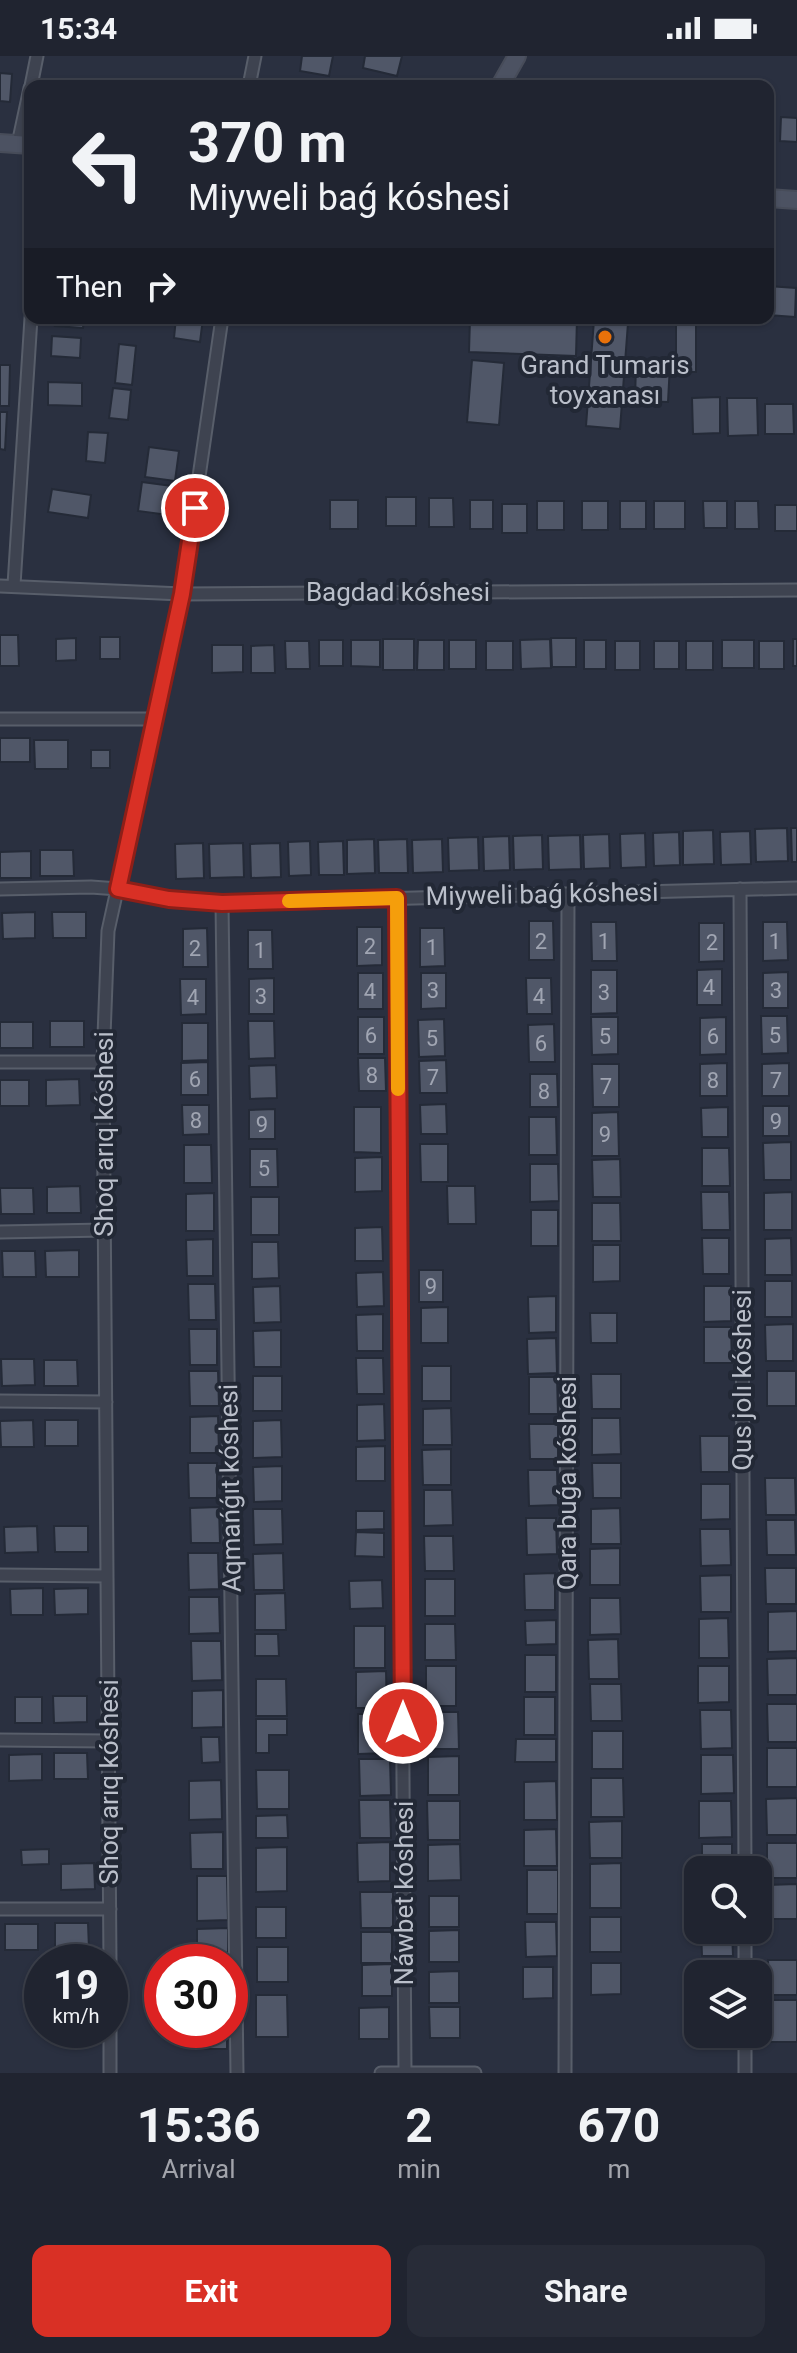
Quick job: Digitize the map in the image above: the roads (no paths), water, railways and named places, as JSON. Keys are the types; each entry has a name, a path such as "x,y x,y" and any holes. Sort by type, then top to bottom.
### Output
{"main road":[{"path":"503,80 517,56"},
{"path":"0,143 24,144"},
{"path":"774,198 797,200"}],"street":[{"path":"32,80 37,56"},
{"path":"250,80 255,56"},
{"path":"14,585 31,324"},
{"name":"Shoq arıq kóshesi","path":"110,1944 103,1062 108,931 182,594 221,324"},
{"name":"Bagdad kóshesi","path":"0,586 182,594 797,590"},
{"path":"0,719 153,719"},
{"name":"Miyweli baǵ kóshesi","path":"0,889 118,889 169,899 222,903 797,888"},
{"name":"Qus jolı kóshesi","path":"740,889 745,1856"},
{"name":"Qara buǵa kóshesi","path":"565,2073 568,894"},
{"name":"Náwbet kóshesi","path":"397,898 405,2072"},
{"name":"Aqmańǵıt kóshesi","path":"222,903 237,2073"},
{"path":"0,1062 103,1062"},
{"path":"0,1232 104,1230"},
{"path":"0,1401 106,1402"},
{"path":"0,1575 107,1576"},
{"path":"0,1740 108,1741"},
{"path":"0,1909 110,1909"},
{"path":"110,2048 110,2073"},
{"path":"745,2048 745,2073"},
{"path":"381,2073 475,2073"}],"place":[{"name":"Grand Tumaris toyxanası","path":"605,337"}]}
